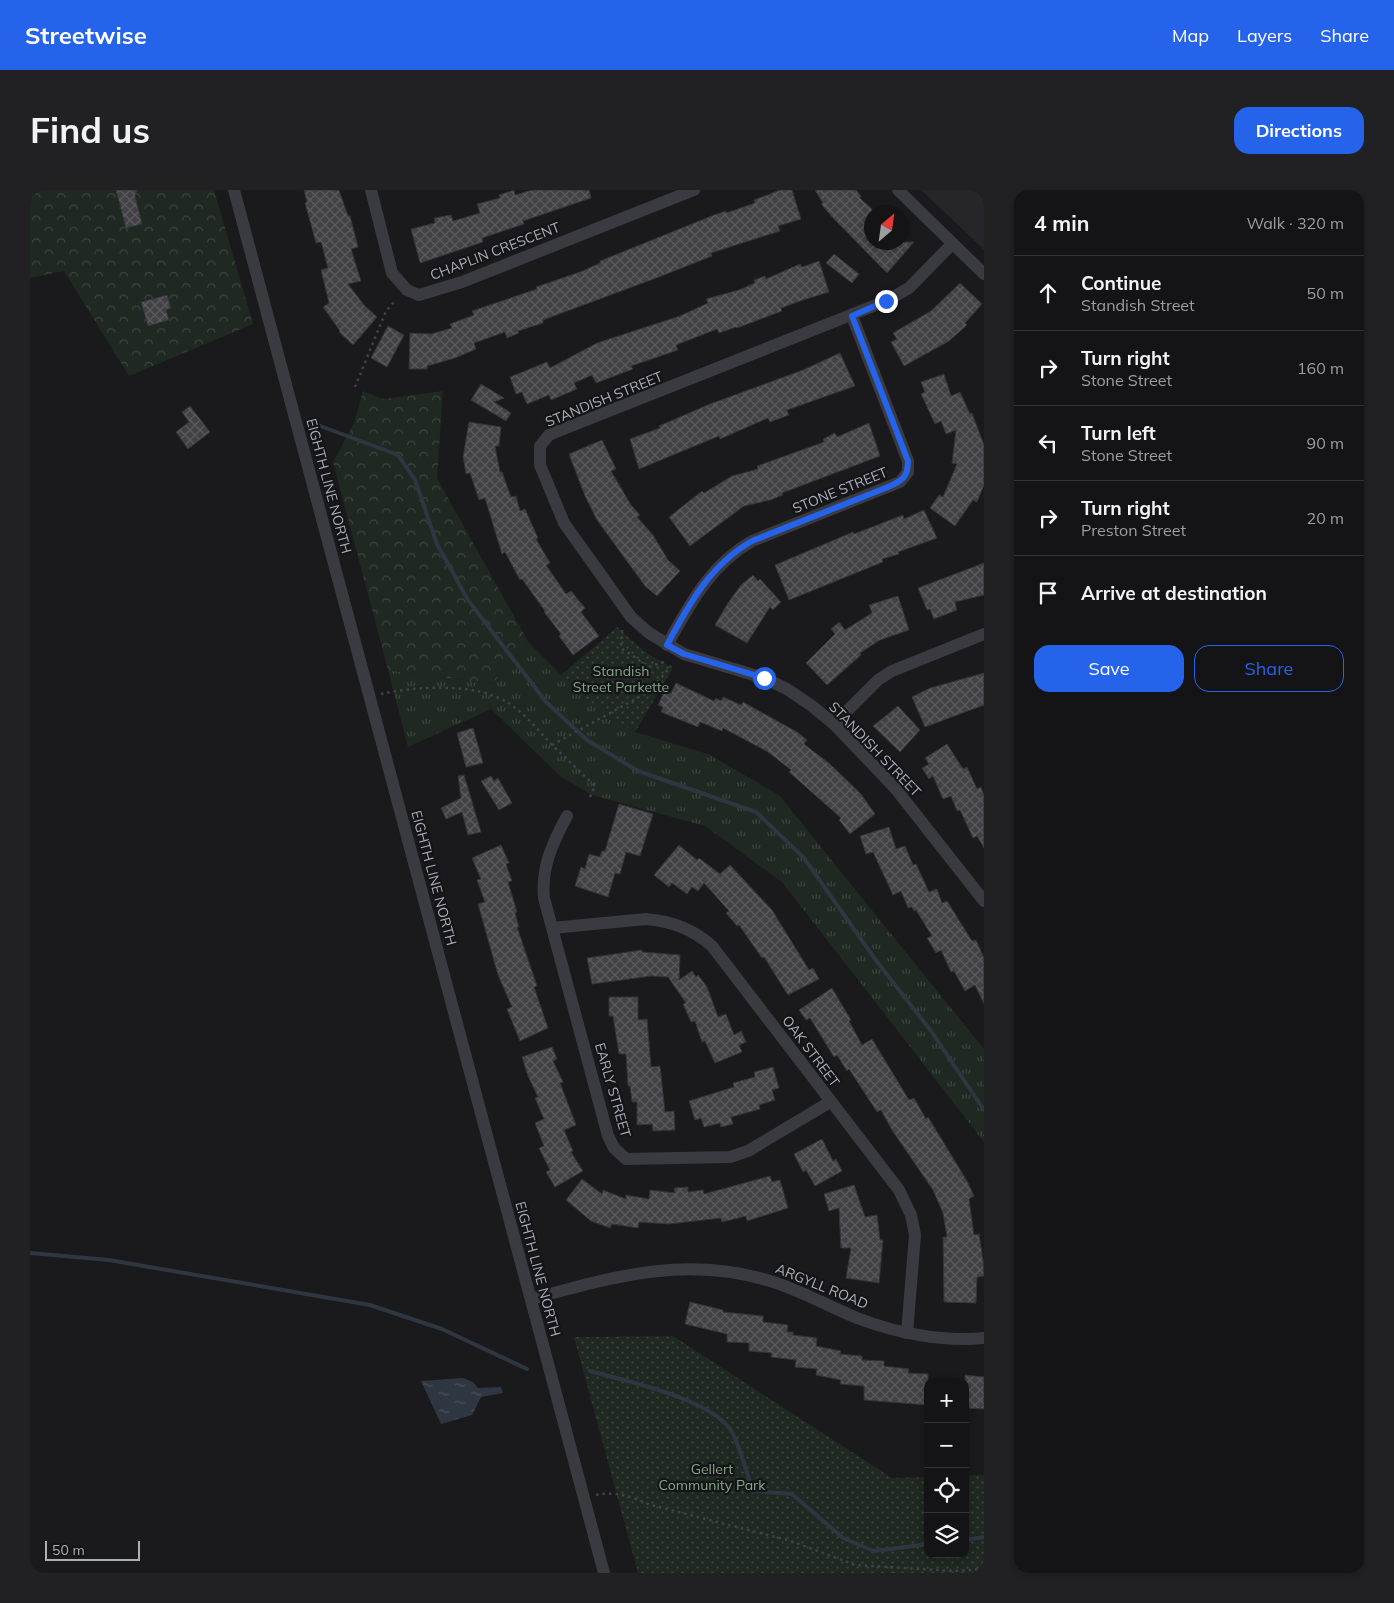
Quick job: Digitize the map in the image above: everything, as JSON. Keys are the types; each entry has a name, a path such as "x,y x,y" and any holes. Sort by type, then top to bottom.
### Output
{"street":[{"name":"EIGHTH LINE NORTH","path":"234,190 604,1573"},
{"name":"CHAPLIN CRESCENT","path":"372,190 392,273 406,290 419,295 462,282 694,190"},
{"path":"898,190 984,274"},
{"name":"STANDISH STREET","path":"952,244 909,288 886,301 549,435 540,446 540,464 564,524 630,617 667,645 684,654 764,678 787,689 834,724 895,788 984,901"},
{"name":"STONE STREET","path":"667,645 705,581 734,552 752,541 900,482 908,472 908,461 852,316"},
{"path":"834,724 878,680 892,671 984,634"},
{"name":"EARLY STREET","path":"567,816 550,849 544,874 544,898 608,1136 614,1148 626,1159 730,1157 748,1151 830,1102"},
{"name":"OAK STREET","path":"552,928 646,919 673,923 692,931 712,946 899,1190 911,1215 915,1235 907,1333"},
{"name":"ARGYLL ROAD","path":"531,1298 633,1272 703,1269 770,1281 859,1318 907,1333 953,1339 984,1338"}],"path":[{"path":"354,387 386,311 394,302"},
{"path":"622,630 621,648 648,667 664,662"},
{"path":"552,745 650,691 671,666"},
{"path":"381,694 412,688 430,688 495,696 518,709 595,786 590,797"},
{"path":"596,1495 608,1493 629,1495 651,1505 791,1541 854,1565 891,1566 954,1572 984,1569"},
{"path":"891,1566 894,1573"}],"shaded area":[{"path":"921,190 984,190 984,250 977,243"}],"green space":[{"path":"30,190 214,190 253,324 129,376 64,271 30,278"},
{"path":"363,391 383,399 443,391 437,478 529,643 492,684 388,670 333,462 354,423"},
{"name":"Standish Street Parkette","path":"617,627 645,652 673,668 635,732 593,704 560,676"},
{"path":"529,643 577,691 635,732 708,754 779,795 984,1049 984,1142 782,882 705,826 592,795 560,776 491,709 408,747 388,670 492,684"},
{"name":"Gellert Community Park","path":"673,1336 892,1478 924,1477 924,1558 969,1558 969,1476 984,1475 984,1573 638,1573 574,1337"}],"water":[{"path":"463,1378 473,1382 478,1388 501,1387 503,1393 481,1397 472,1415 441,1424 421,1381"}],"building":[{"path":"116,190 137,190 135,196 142,224 126,228"},
{"path":"304,190 339,190 348,216 350,216 358,247 351,249 361,281 348,284 364,305 377,317 353,345 339,332 323,307 329,303 321,270 328,268 321,242 316,243 305,203 307,202"},
{"path":"514,190 515,195 532,190 589,190 591,198 523,221 524,224 482,238 483,242 420,263 411,229 435,223 434,218 451,215 453,221 480,213 477,204 500,198 499,195"},
{"path":"780,190 792,190 801,219 778,226 780,231 711,253 712,256 543,320 543,323 518,331 519,333 507,338 505,332 474,343 476,349 455,358 427,366 427,369 409,369 410,333 431,334 452,328 450,324 474,315 472,311 537,289 536,287 580,272 600,263 600,261 714,215 755,203 754,200"},
{"path":"815,190 856,190 861,196 860,198 868,205 864,205 864,250 834,219 821,204 823,203"},
{"path":"864,250 907,250 887,273"},
{"path":"834,254 859,274 852,283 826,263"},
{"path":"819,261 829,292 781,308 782,311 737,328 719,333 717,329 676,345 678,350 631,366 633,369 596,383 592,375 574,383 577,389 551,400 549,395 527,404 522,392 516,394 510,377 547,362 550,368 597,343 680,316 708,303 706,299 739,290 755,283 754,280 765,276 766,279 800,264 802,267"},
{"path":"960,283 982,304 965,323 967,325 949,341 904,366 891,342 897,339 893,333 931,311"},
{"path":"167,295 171,308 166,310 169,320 148,326 141,302"},
{"path":"388,326 404,335 387,367 371,358"},
{"path":"840,353 855,386 787,410 789,415 770,422 768,418 720,439 719,436 639,469 630,439 660,428 659,426 710,404 803,370"},
{"path":"944,374 951,396 960,392 970,414 972,413 984,445 984,485 977,502 973,500 955,526 930,508 939,495 943,497 957,464 952,463 956,430 946,434 941,421 935,424 921,394 925,392 921,382"},
{"path":"481,384 504,398 494,402 511,413 506,421 471,400"},
{"path":"190,406 210,432 188,449 176,432 189,422 182,412"},
{"path":"469,422 501,427 499,446 495,446 500,472 502,472 511,497 516,496 520,511 525,509 538,538 536,539 550,563 546,565 566,594 571,591 585,608 581,612 599,636 573,655 559,636 561,634 545,611 522,579 520,580 505,552 502,554 485,498 479,500 470,473 466,474 463,457"},
{"path":"869,423 880,456 782,493 783,495 770,500 744,506 690,546 669,517 702,491 704,493 732,476 758,469 757,466 824,442 823,439 835,433 837,437"},
{"path":"602,440 616,469 611,471 631,505 640,515 637,517 653,535 668,560 680,571 657,596 645,586 597,520 585,496 569,454"},
{"path":"924,510 937,538 898,552 899,554 882,559 883,562 789,600 775,565 853,532 854,534 903,515 904,519"},
{"path":"984,563 984,595 955,602 957,610 934,619 930,609 927,610 918,588"},
{"path":"753,575 758,581 760,579 781,602 773,610 770,607 747,643 715,625 741,585"},
{"path":"898,596 909,630 880,640 860,653 861,655 827,685 806,663 835,634 831,629 839,622 845,630 872,613 869,605"},
{"path":"984,673 984,705 925,727 912,697 930,688"},
{"path":"676,683 714,701 716,698 721,701 723,697 741,705 743,702 797,732 807,740 804,744 830,764 861,794 875,814 850,834 839,820 841,818 789,772 791,770 768,752 723,728 722,731 700,722 698,727 661,712 663,707 658,705 665,690 671,693"},
{"path":"898,706 920,730 900,752 873,726"},
{"path":"473,728 483,763 466,767 457,733"},
{"path":"947,744 963,769 967,767 977,789 981,787 984,796 984,848 977,836 973,838 960,810 957,811 951,796 943,799 933,776 929,779 922,768 929,764 925,758"},
{"path":"464,775 481,832 468,835 462,812 446,819 441,808 461,798 458,776"},
{"path":"491,776 494,781 498,778 512,803 499,810 481,781"},
{"path":"619,804 653,814 640,856 626,852 620,874 615,873 608,897 575,886 581,867 585,869 589,854 600,857 602,851 605,851"},
{"path":"889,827 896,849 905,846 913,865 916,864 929,892 937,889 942,903 947,901 972,941 976,940 984,958 984,1004 975,985 965,991 954,971 951,972 941,950 936,953 927,938 932,936 916,910 914,911 912,907 908,908 901,891 893,895 873,852 866,854 860,836"},
{"path":"501,845 509,863 506,864 512,881 508,882 517,912 515,913 519,927 517,927 537,986 534,987 548,1028 520,1041 507,1009 512,1007 498,975 478,904 485,902 477,880 481,879 472,858"},
{"path":"679,845 697,860 699,858 720,874 730,865 772,910 809,970 813,968 819,979 788,995 764,957 762,958 739,925 737,926 726,913 729,911 704,883 698,891 692,887 687,894 672,883 669,887 654,875"},
{"path":"642,950 642,952 680,955 679,980 692,971 696,977 698,975 707,987 718,1017 726,1014 734,1035 741,1031 746,1042 739,1045 742,1052 715,1063 705,1041 702,1042 695,1021 691,1022 683,1004 686,1003 668,977 651,976 592,984 587,958"},
{"path":"832,988 851,1020 849,1021 862,1045 872,1039 909,1100 914,1098 926,1119 928,1117 974,1196 969,1199 974,1235 979,1234 984,1276 977,1277 976,1303 944,1302 943,1237 947,1237 943,1213 933,1190 892,1130 881,1110 877,1112 849,1069 847,1071 837,1055 834,1057 810,1018 806,1020 799,1010"},
{"path":"609,997 638,997 638,1020 647,1019 651,1067 660,1066 665,1112 674,1111 675,1130 653,1131 652,1124 637,1125 637,1102 632,1102 630,1086 628,1086 626,1054 619,1054 613,1016 609,1016"},
{"path":"552,1047 557,1059 553,1061 563,1082 560,1083 576,1125 564,1130 573,1151 571,1152 583,1171 555,1187 546,1172 550,1170 539,1148 544,1146 535,1123 544,1119 535,1098 538,1097 522,1057"},
{"path":"773,1067 779,1088 772,1090 775,1100 759,1105 760,1109 731,1117 733,1124 721,1127 720,1123 704,1127 701,1118 695,1120 689,1101 734,1087 733,1083 755,1077 754,1072"},
{"path":"822,1139 833,1161 836,1159 842,1171 815,1186 806,1170 803,1172 794,1154"},
{"path":"770,1176 772,1182 780,1180 788,1208 747,1221 746,1216 722,1222 721,1218 669,1224 639,1222 638,1228 612,1224 610,1228 591,1221 566,1200 582,1179 602,1194 603,1190 626,1199 626,1195 649,1199 650,1190 675,1193 674,1188 688,1187 688,1192 703,1190 704,1194"},
{"path":"854,1185 865,1217 877,1215 880,1240 883,1240 879,1283 846,1278 851,1248 841,1248 839,1208 829,1211 824,1194"},
{"path":"690,1302 723,1310 723,1312 763,1316 763,1322 788,1325 787,1332 793,1332 793,1335 817,1338 816,1346 841,1351 840,1354 862,1356 862,1360 884,1361 884,1366 909,1369 908,1373 928,1374 928,1378 924,1378 924,1405 864,1400 864,1386 840,1384 841,1380 816,1375 817,1369 795,1367 796,1360 771,1357 772,1353 749,1351 749,1343 727,1342 727,1334 685,1324"},
{"path":"965,1375 984,1377 984,1409 969,1408 969,1378 965,1378"}],"waterway":[{"path":"315,424 398,455 415,480 437,544 468,600 546,702 587,740 638,771 756,812 804,858 875,959 931,1031 984,1110"},
{"path":"30,1253 109,1260 370,1305 442,1329 527,1369"},
{"path":"590,1371 665,1392 704,1408 719,1418 733,1434 753,1491 792,1494 843,1538 874,1551 924,1545"},
{"path":"969,1539 984,1537"}],"route":[{"path":"764,678 744,670 684,654 667,645 705,581 734,552 752,541 830,511 900,482 905,478 908,472 908,461 852,316 886,301"}]}
